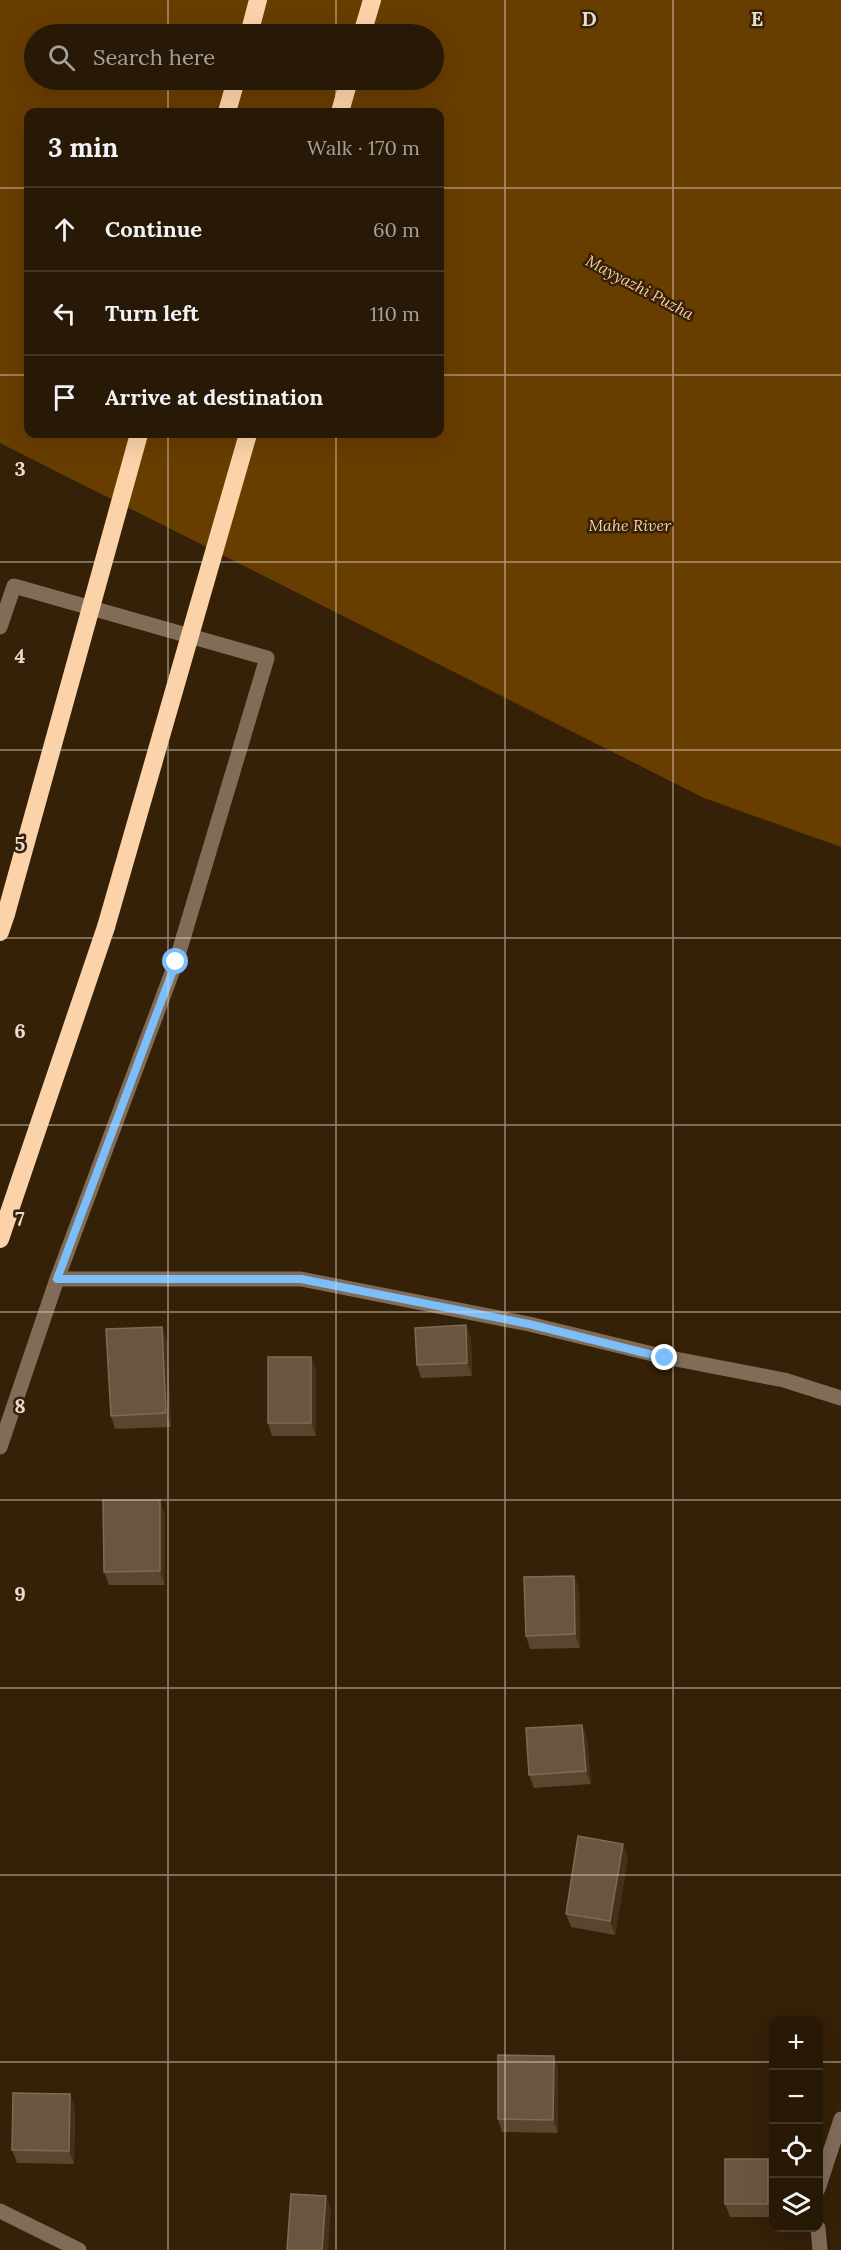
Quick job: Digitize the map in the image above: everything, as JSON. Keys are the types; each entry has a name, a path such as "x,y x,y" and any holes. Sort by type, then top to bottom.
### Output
{"highway":[{"path":"252,24 258,0"},
{"path":"365,24 372,0"},
{"path":"228,108 233,90"},
{"path":"341,108 346,90"},
{"path":"0,932 138,438"},
{"path":"0,1239 106,927 247,438"}],"street":[{"path":"0,627 14,586 267,658 176,962 57,1279 0,1447"},
{"path":"57,1279 301,1279 529,1324 665,1358 784,1380 841,1398"},
{"path":"822,2178 841,2119"},
{"path":"0,2211 79,2250"},
{"path":"818,2232 820,2250"}],"water":[{"name":"Mahe River","path":"0,0 841,0 841,847 704,798 0,443"}],"building":[{"path":"466,1325 467,1363 417,1365 415,1328"},
{"path":"162,1327 166,1413 111,1416 106,1329"},
{"path":"268,1357 311,1357 311,1423 268,1423"},
{"path":"103,1500 160,1500 160,1571 104,1572"},
{"path":"574,1576 575,1634 526,1636 524,1577"},
{"path":"582,1725 586,1771 529,1775 526,1728"},
{"path":"578,1836 623,1844 610,1921 566,1914"},
{"path":"498,2055 554,2056 553,2120 498,2119"},
{"path":"13,2093 70,2094 69,2151 12,2150"},
{"path":"725,2159 768,2159 768,2204 725,2204"},
{"path":"291,2194 326,2196 322,2250 287,2250"}],"route":[{"path":"176,962 57,1279 301,1279 529,1324 665,1358"}],"water label":[{"name":"Mayyazhi Puzha","path":"640,287"}]}
